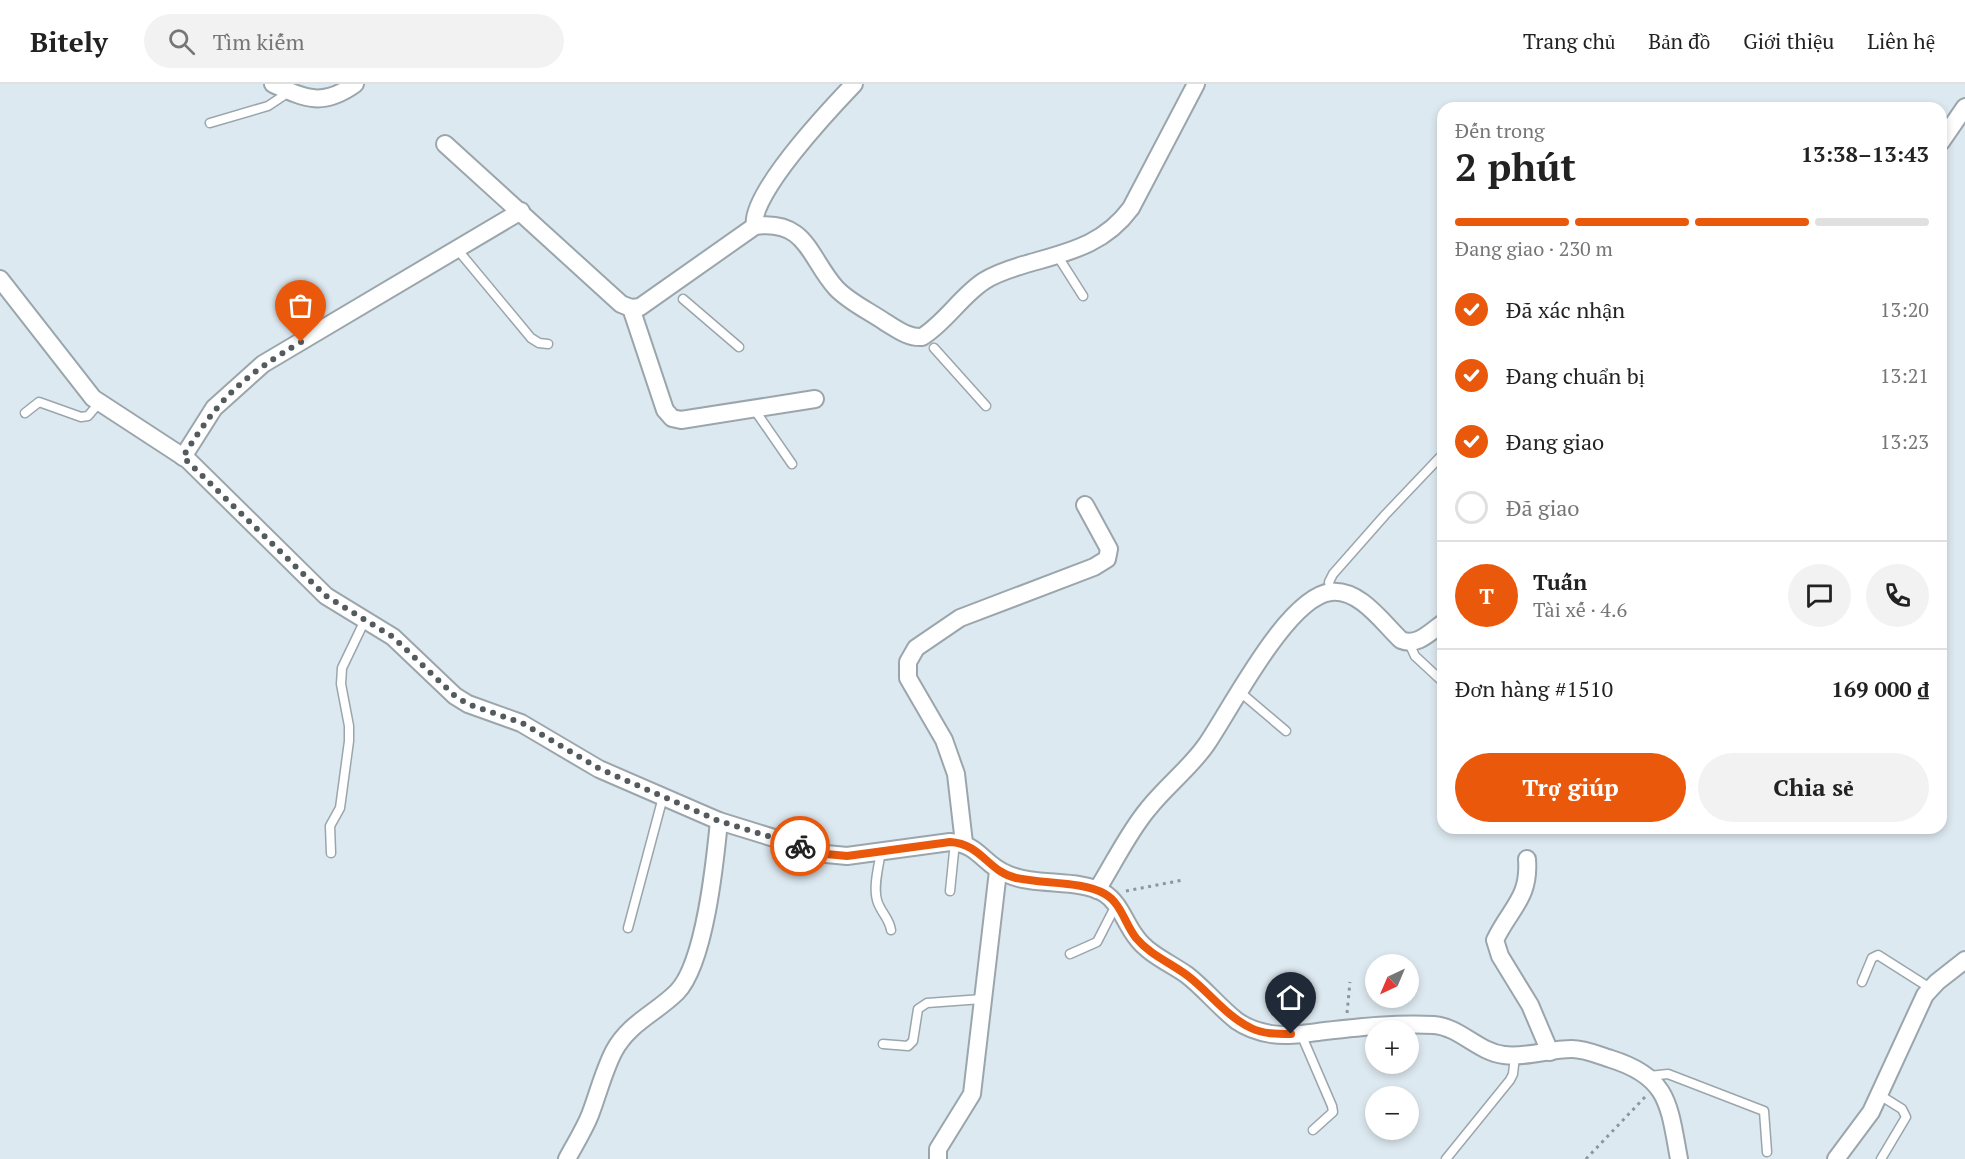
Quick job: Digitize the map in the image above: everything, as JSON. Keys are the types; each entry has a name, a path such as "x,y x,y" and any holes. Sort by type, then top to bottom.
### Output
{"street":[{"path":"273,84 303,98 321,100 337,95 355,84"},
{"path":"755,226 756,213 802,140 854,84"},
{"path":"445,144 621,304 631,308 640,307 672,290 755,226 788,229 798,233 830,280 848,298 905,334 928,342 986,280 1103,237 1119,224 1131,208 1196,84"},
{"path":"1947,133 1965,107"},
{"path":"183,457 214,408 263,364 521,211"},
{"path":"0,279 74,377 99,403 183,457 326,596 393,637 455,696 468,704 522,723 600,769 719,821 826,854 847,856 960,842 977,849 999,871 1014,877 1107,896 1136,938 1147,949 1185,974 1237,1020 1253,1029 1273,1034 1398,1023 1438,1025 1488,1051 1515,1056 1585,1051 1635,1066 1653,1081 1670,1111 1679,1159"},
{"path":"631,308 665,410 672,418 681,420 815,399"},
{"path":"960,842 956,774 944,740 908,678 908,662 916,648 960,618 1107,560 1109,549 1084,505"},
{"path":"1107,896 1146,811 1206,746 1290,618 1315,598 1331,592 1349,594 1361,601 1401,640 1409,643 1417,642 1437,627"},
{"path":"567,1159 583,1131 619,1043 637,1022 676,992 687,979 694,962 714,868 719,821"},
{"path":"1527,859 1528,879 1521,900 1505,920 1495,940 1500,956 1530,1005 1550,1052"},
{"path":"938,1159 938,1149 972,1094 999,871"},
{"path":"1836,1159 1865,1122 1930,988 1965,960"}],"lane":[{"path":"210,123 268,106 290,92"},
{"path":"457,249 531,338 539,343 548,344"},
{"path":"1057,255 1083,296"},
{"path":"683,299 739,347"},
{"path":"928,342 986,406"},
{"path":"25,413 39,402 81,417 87,416 99,403"},
{"path":"754,409 792,464"},
{"path":"1331,592 1329,582 1333,574 1437,461"},
{"path":"331,853 330,826 340,808 348,762 349,726 341,684 342,668 364,621"},
{"path":"1409,643 1415,656 1437,676"},
{"path":"1240,692 1286,731"},
{"path":"628,928 663,796"},
{"path":"950,891 960,842"},
{"path":"881,851 876,897 879,907 889,918 891,930"},
{"path":"1070,954 1097,942 1107,896"},
{"path":"1862,982 1872,958 1878,955 1930,988"},
{"path":"884,1044 908,1046 913,1041 918,1009 927,1003 982,999"},
{"path":"1301,1033 1333,1112 1313,1130"},
{"path":"1446,1159 1510,1080 1515,1056"},
{"path":"1653,1081 1668,1074 1764,1111 1767,1152"},
{"path":"1878,1094 1902,1109 1906,1116 1881,1159"}],"path":[{"path":"1107,896 1183,880"},
{"path":"1345,1029 1350,982"},
{"path":"1586,1159 1653,1081"}],"way so far":[{"path":"301,342 263,364 229,393 214,408 183,457 326,596 364,621 383,629 455,696 468,704 522,723 600,769 719,821 800,846"}],"route":[{"path":"800,846 826,854 847,856 950,842 964,843 977,849 999,871 1014,877 1097,890 1107,895 1116,904 1136,938 1147,949 1185,974 1237,1020 1253,1029 1273,1034 1291,1034"}]}
